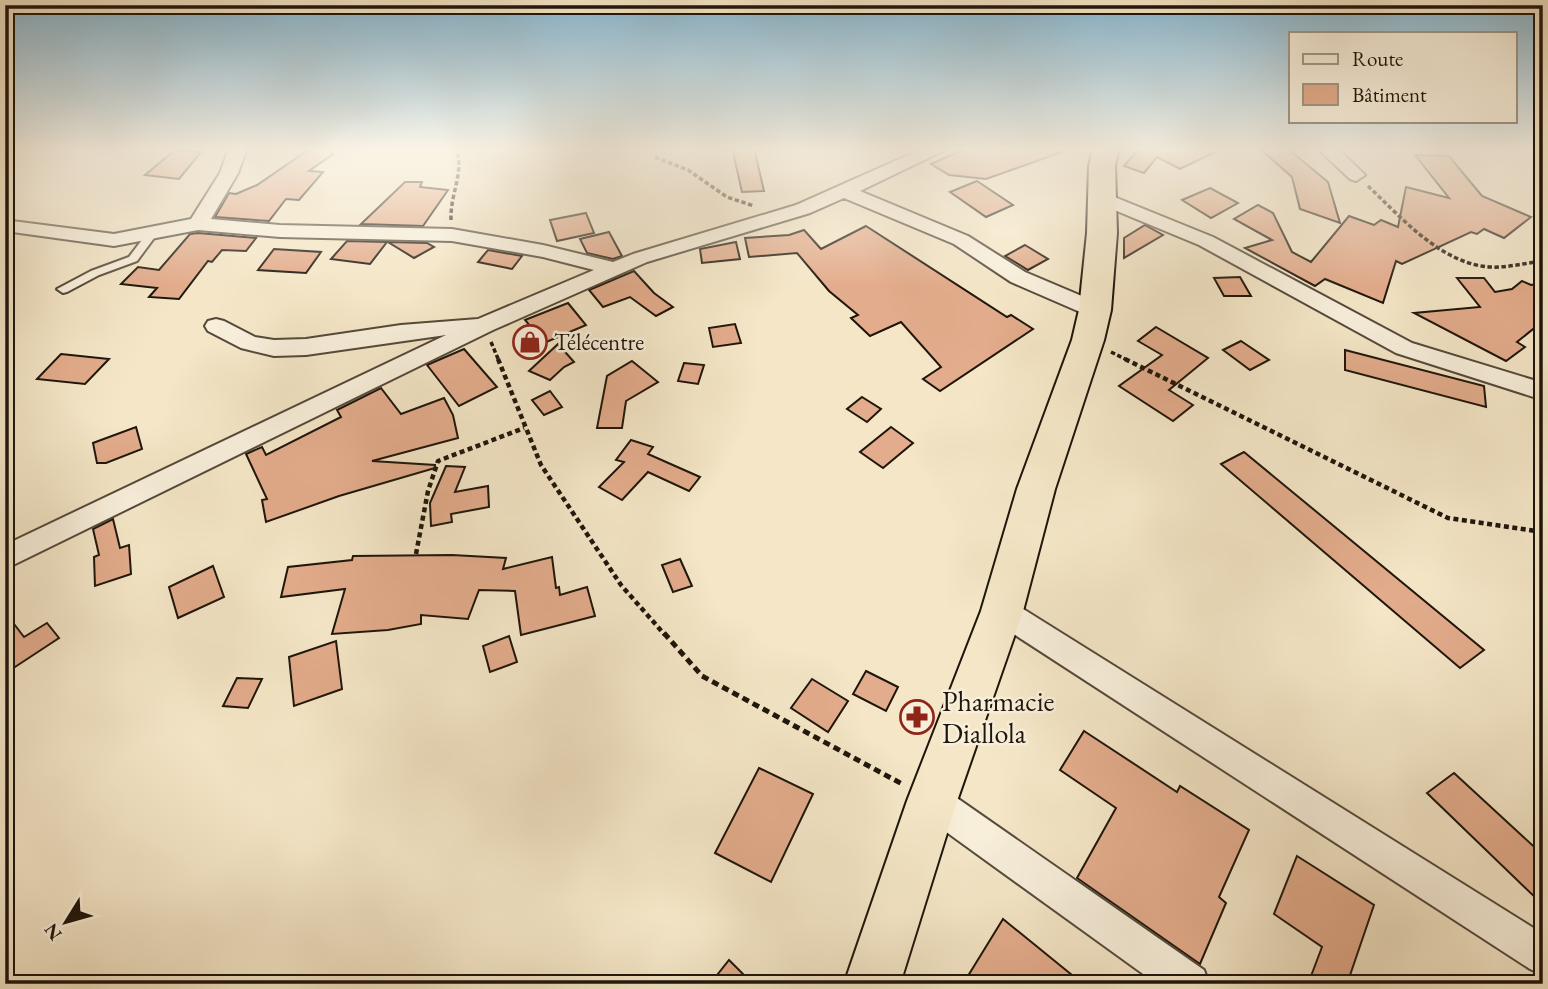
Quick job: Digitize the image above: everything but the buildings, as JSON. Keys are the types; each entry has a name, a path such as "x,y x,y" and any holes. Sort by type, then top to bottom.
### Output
{"highway":[{"path":"872,984 932,801 1002,611 1036,489 1091,325 1102,194"}],"street":[{"path":"198,224 216,194"},
{"path":"5,558 485,325 615,268 781,215 837,194"},
{"path":"852,194 961,240 1091,325"},
{"path":"1102,198 1206,241 1404,348 1543,392"},
{"path":"12,227 114,240 152,234 171,227 198,224 280,231 452,235 543,251 615,268"},
{"path":"216,326 248,343 274,348 306,347 401,332 485,325"},
{"path":"1002,611 1543,957"},
{"path":"932,801 1190,984"}],"lane":[{"path":"63,289 95,273 133,259 152,234"}],"path":[{"path":"452,194 450,200 452,235"},
{"path":"723,194 781,215"},
{"path":"1378,194 1443,251 1486,267 1543,261"},
{"path":"485,325 541,465 621,585 702,676 932,801"},
{"path":"1091,325 1448,518 1543,532"},
{"path":"416,554 428,491 438,461 524,428"}],"place":[{"name":"Télécentre","path":"530,342"},
{"name":"Pharmacie Diallola","path":"917,717"}]}
